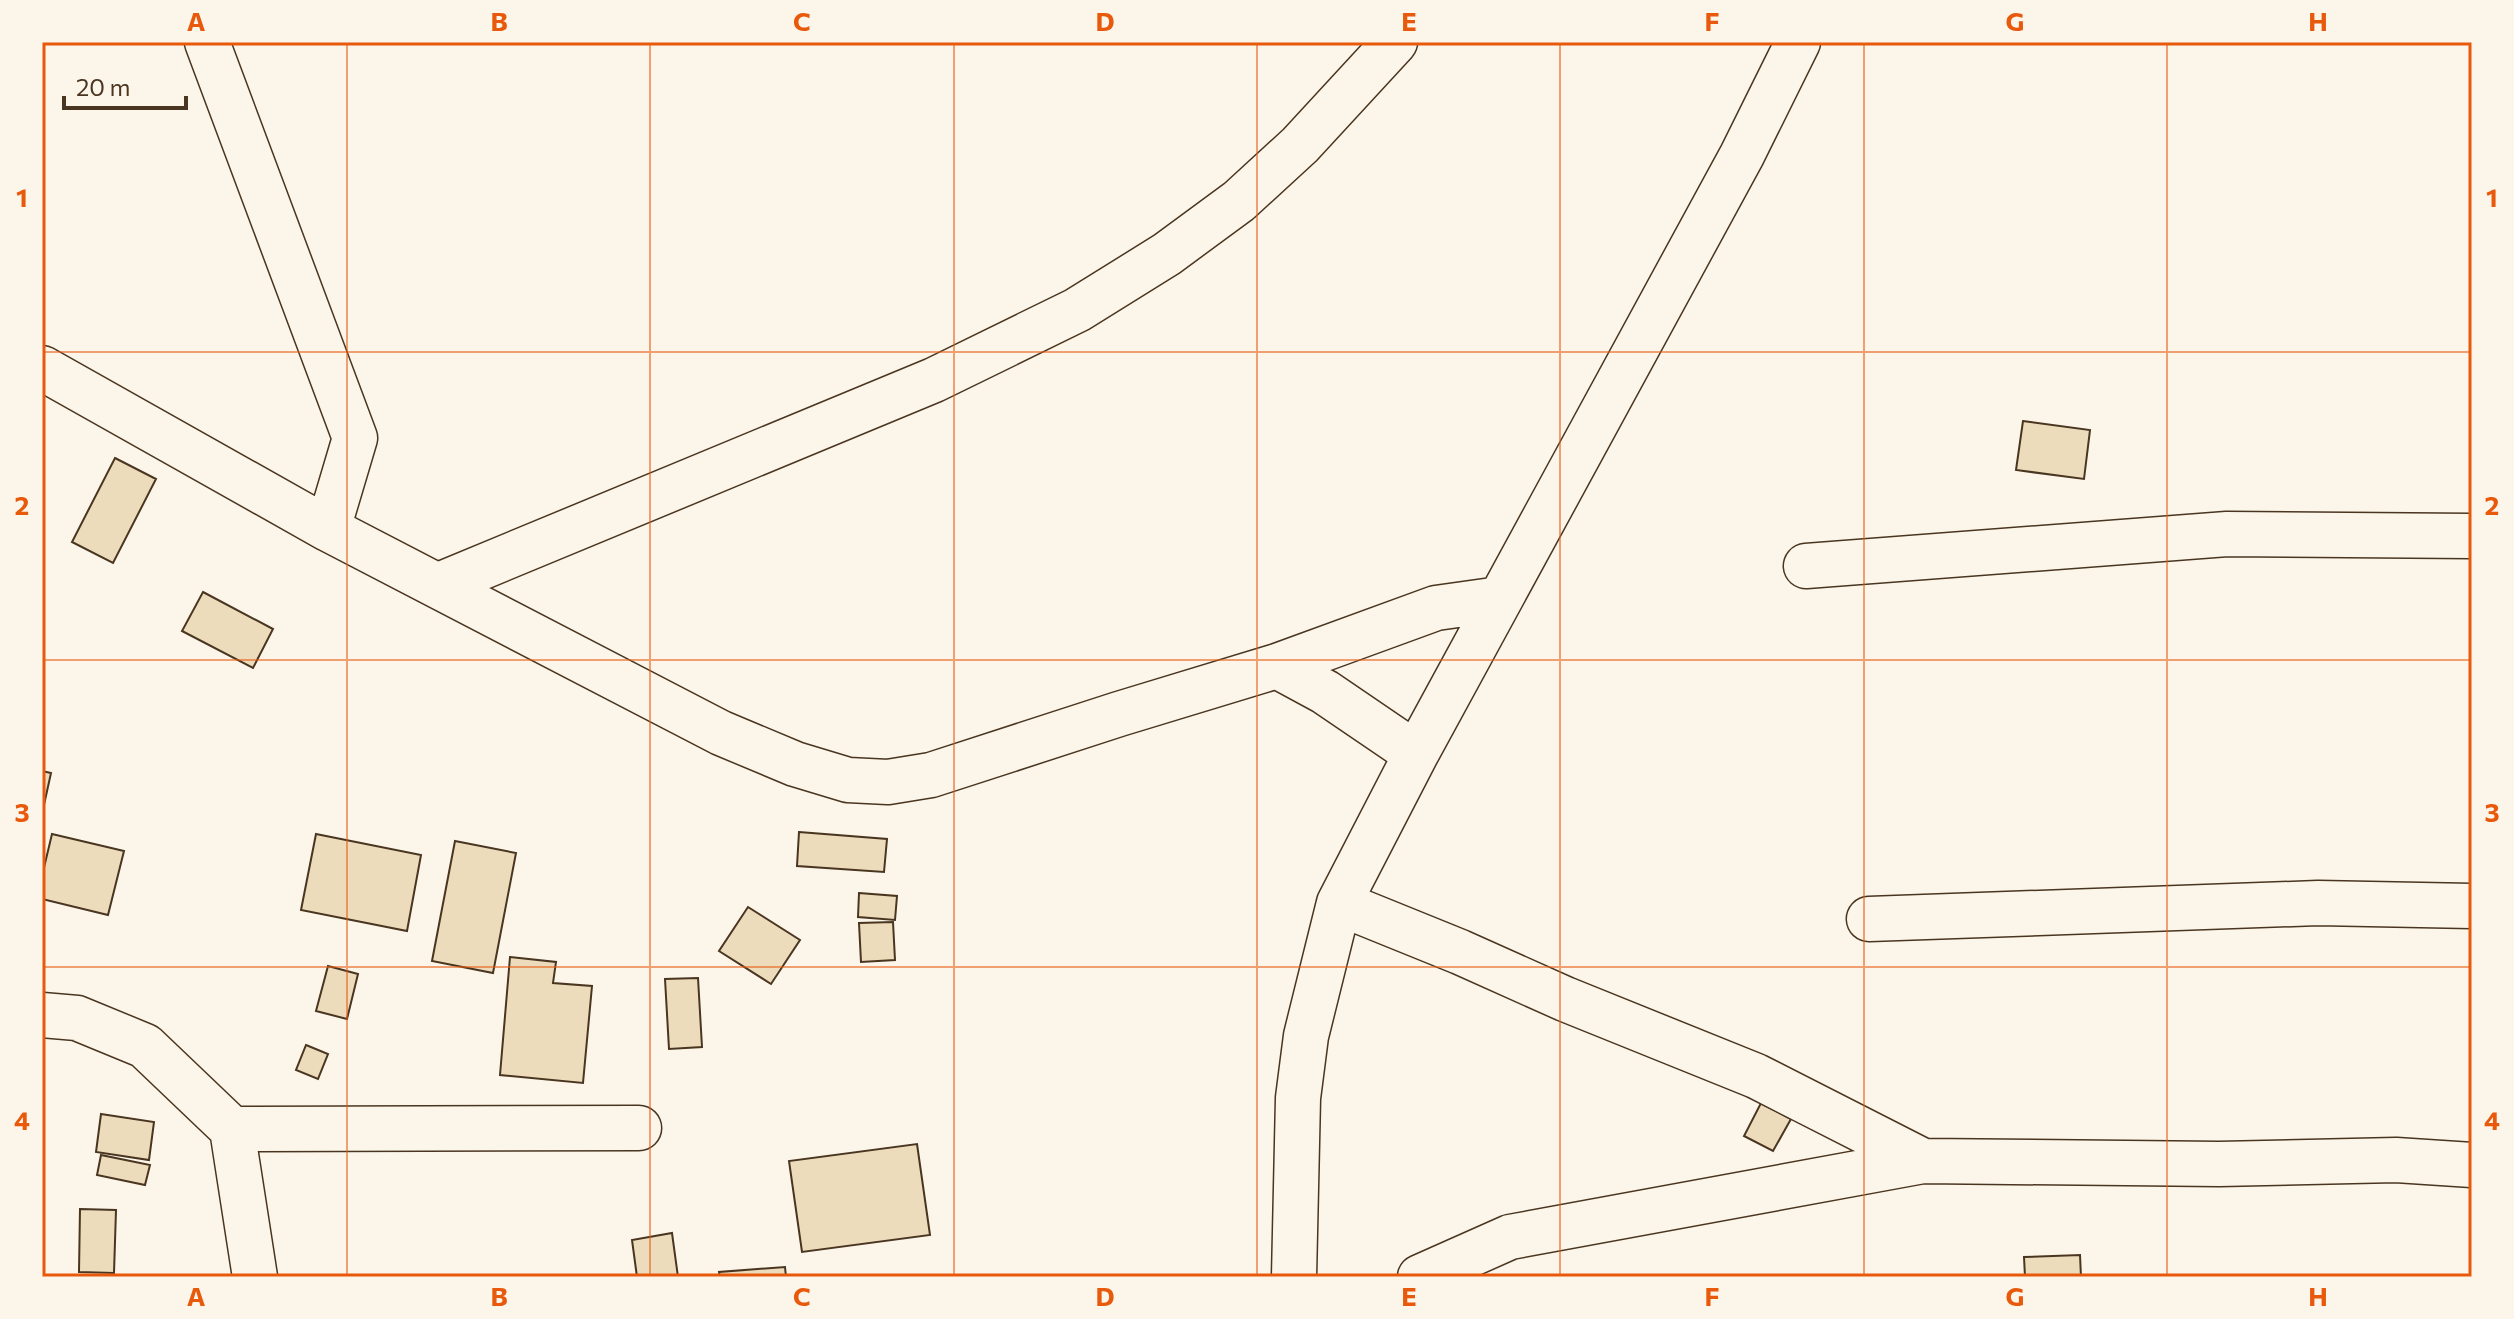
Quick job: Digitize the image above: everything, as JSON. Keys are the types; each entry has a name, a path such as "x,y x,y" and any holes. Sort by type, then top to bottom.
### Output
{"street":[{"path":"207,42 355,438 328,529"},
{"path":"439,585 934,380 1077,310 1167,254 1239,201 1300,145 1395,42"},
{"path":"1294,1277 1298,1098 1306,1036 1339,903 1416,754 1742,155 1798,42"},
{"path":"42,368 328,529 721,733 795,764 848,780 888,782 931,775 1277,666 1436,608 1500,599"},
{"path":"1806,566 2227,534 2472,536"},
{"path":"1277,666 1325,692 1416,754"},
{"path":"1339,903 1756,1076 1923,1161"},
{"path":"1869,919 2318,903 2472,906"},
{"path":"42,1015 77,1018 145,1046 232,1129 255,1277"},
{"path":"232,1129 639,1128"},
{"path":"1420,1277 1510,1237 1923,1161 2219,1164 2396,1160 2472,1165"}],"building":[{"path":"2023,421 2090,430 2084,479 2016,470"},
{"path":"115,458 156,479 113,563 72,542"},
{"path":"203,592 273,629 253,668 182,631"},
{"path":"42,771 51,773 42,814"},
{"path":"799,832 887,839 884,872 797,866"},
{"path":"52,834 124,851 108,915 42,899 42,876"},
{"path":"316,834 421,855 407,931 301,910"},
{"path":"455,841 516,853 493,973 432,961"},
{"path":"859,893 897,896 895,920 858,917"},
{"path":"748,907 800,940 771,984 719,951"},
{"path":"893,922 895,960 861,962 859,923"},
{"path":"510,957 556,962 553,983 592,986 583,1083 500,1075"},
{"path":"328,966 358,974 347,1019 316,1011"},
{"path":"698,978 702,1047 669,1049 665,979"},
{"path":"306,1045 328,1054 318,1079 296,1070"},
{"path":"1761,1103 1791,1119 1773,1151 1744,1136"},
{"path":"101,1114 154,1122 149,1160 96,1152"},
{"path":"917,1144 930,1235 802,1252 789,1161"},
{"path":"101,1155 150,1165 145,1185 97,1175"},
{"path":"80,1209 116,1210 114,1273 79,1272"},
{"path":"672,1233 678,1277 637,1277 632,1240"},
{"path":"2080,1255 2081,1277 2025,1277 2024,1257"},
{"path":"785,1267 786,1277 720,1277 719,1272"}]}
